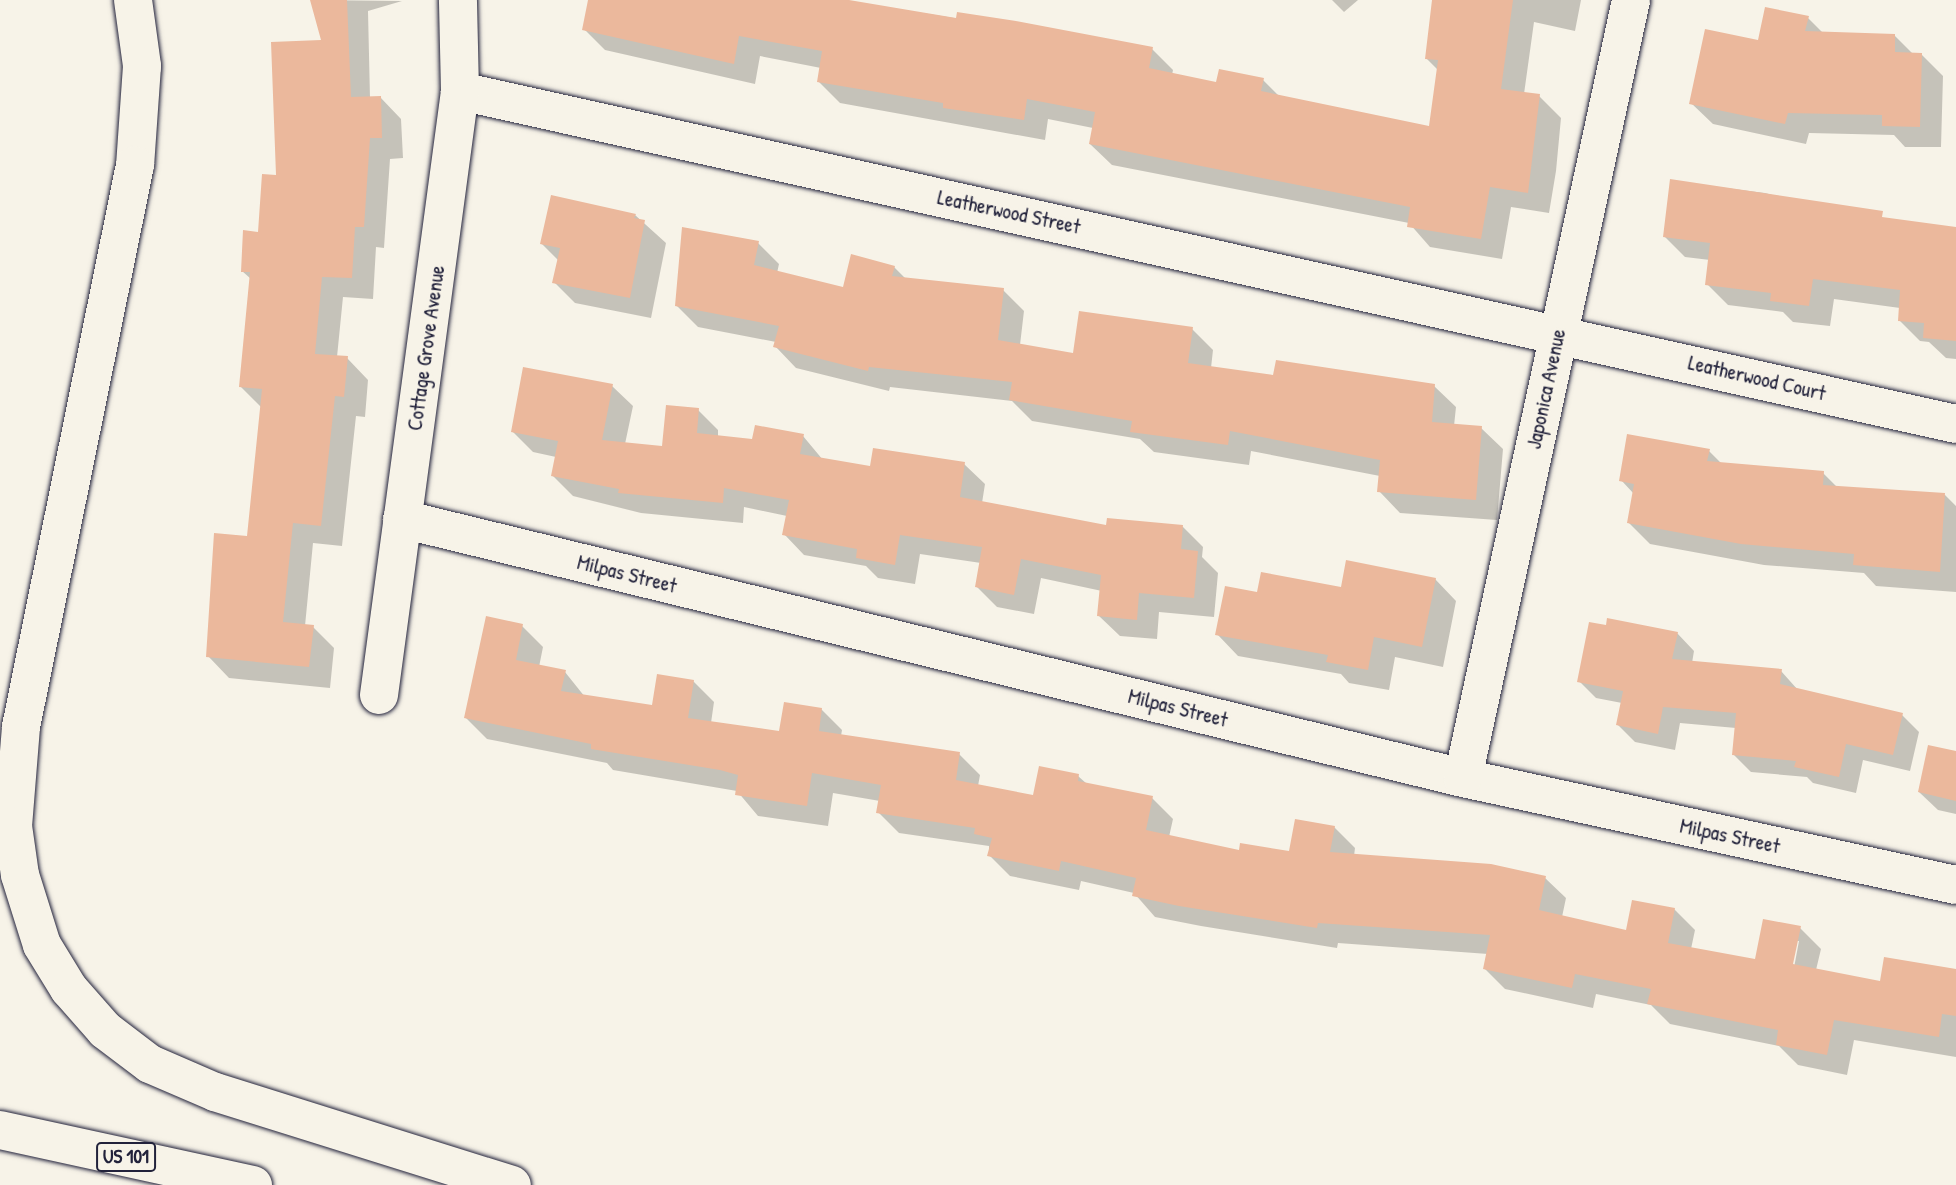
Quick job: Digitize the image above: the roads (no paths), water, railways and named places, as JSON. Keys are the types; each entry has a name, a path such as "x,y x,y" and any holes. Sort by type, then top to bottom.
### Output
{"main road":[{"name":"Cottage Grove Avenue","path":"379,695 460,91 458,0"},
{"name":"Japonica Avenue","path":"1463,778 1557,333 1632,0"},
{"path":"127,7 142,114 135,165 22,727 13,826 20,875 42,945 69,989 105,1030 150,1064 215,1092 512,1185"},
{"name":"Leatherwood Street","path":"460,91 1557,333"},
{"name":"Leatherwood Court","path":"1557,333 1956,424"},
{"name":"Milpas Street","path":"402,519 1463,778 1956,885"},
{"path":"0,780 22,727"},
{"name":"US 101","path":"0,1130 253,1185"}]}
